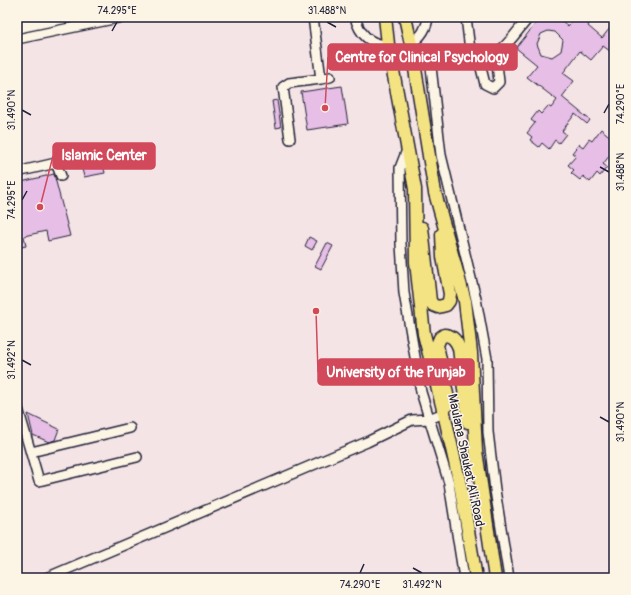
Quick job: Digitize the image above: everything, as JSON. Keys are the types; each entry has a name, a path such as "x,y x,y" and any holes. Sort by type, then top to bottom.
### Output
{"main road":[{"name":"Maulana Shaukat Ali Road","path":"385,17 388,44 416,196 416,262 423,324 428,351 452,448 476,578"},
{"name":"Maulana Shaukat Ali Road","path":"405,17 412,47 435,193 465,302 470,353 476,451 495,578"},
{"path":"416,196 420,210 430,301 438,308 446,305 450,298 443,257 443,223"},
{"path":"452,448 446,386 437,345 440,338 444,335 450,336 454,339 459,348 468,427 476,451"}],"street":[{"path":"17,39 123,17"},
{"path":"290,139 284,87 289,83 326,78 313,17"},
{"path":"355,17 361,32 372,42 380,45 388,44"},
{"path":"428,17 424,31 412,47 426,53 430,58 441,155 476,300 487,359 488,432 495,490 509,578"},
{"path":"466,17 469,46 473,53 483,58 496,55 502,50 524,19"},
{"path":"478,56 485,84 493,88 499,82 496,55"},
{"path":"407,150 400,168 401,244 404,293 422,392 449,483 464,578"},
{"path":"17,172 56,163 61,176"},
{"path":"17,405 39,481 137,457"},
{"path":"46,578 334,454 340,458 371,445 375,437 412,420 429,419 444,413"},
{"path":"31,452 130,428"}],"shaded area":[{"path":"138,17 614,17 614,578 17,578 17,45"}],"building":[{"path":"541,17 557,17 568,26 576,17 580,17 602,38 614,23 614,54 603,46 591,60 580,51 563,73 574,81 562,97 590,120 587,124 575,114 562,131 566,134 559,143 555,140 549,149 542,143 539,147 530,140 532,137 527,133 535,123 531,120 538,111 541,114 548,106 551,108 557,100 527,77 537,65 516,48","holes":["548,31 555,32 563,40 561,51 552,57 541,54 537,44 541,34"]},
{"path":"342,86 348,124 307,130 301,92"},
{"path":"277,100 281,127 276,128 272,101"},
{"path":"601,129 614,140 614,150 603,164 607,167 600,176 597,173 590,182 583,176 580,180 571,173 574,170 568,165 576,156 572,153 579,144 583,147 589,139 592,141"},
{"path":"95,162 96,166 103,164 105,173 84,177 82,169 90,167 89,163"},
{"path":"54,174 70,236 48,241 46,231 24,236 26,246 17,248 17,183"},
{"path":"309,237 317,241 312,250 305,246"},
{"path":"327,243 333,246 321,269 315,266"},
{"path":"28,414 59,429 55,440 49,442 33,435"}],"place":[{"name":"Centre for Clinical Psychology","path":"325,108"},
{"name":"Islamic Center","path":"40,207"},
{"name":"University of the Punjab","path":"316,311"}]}
